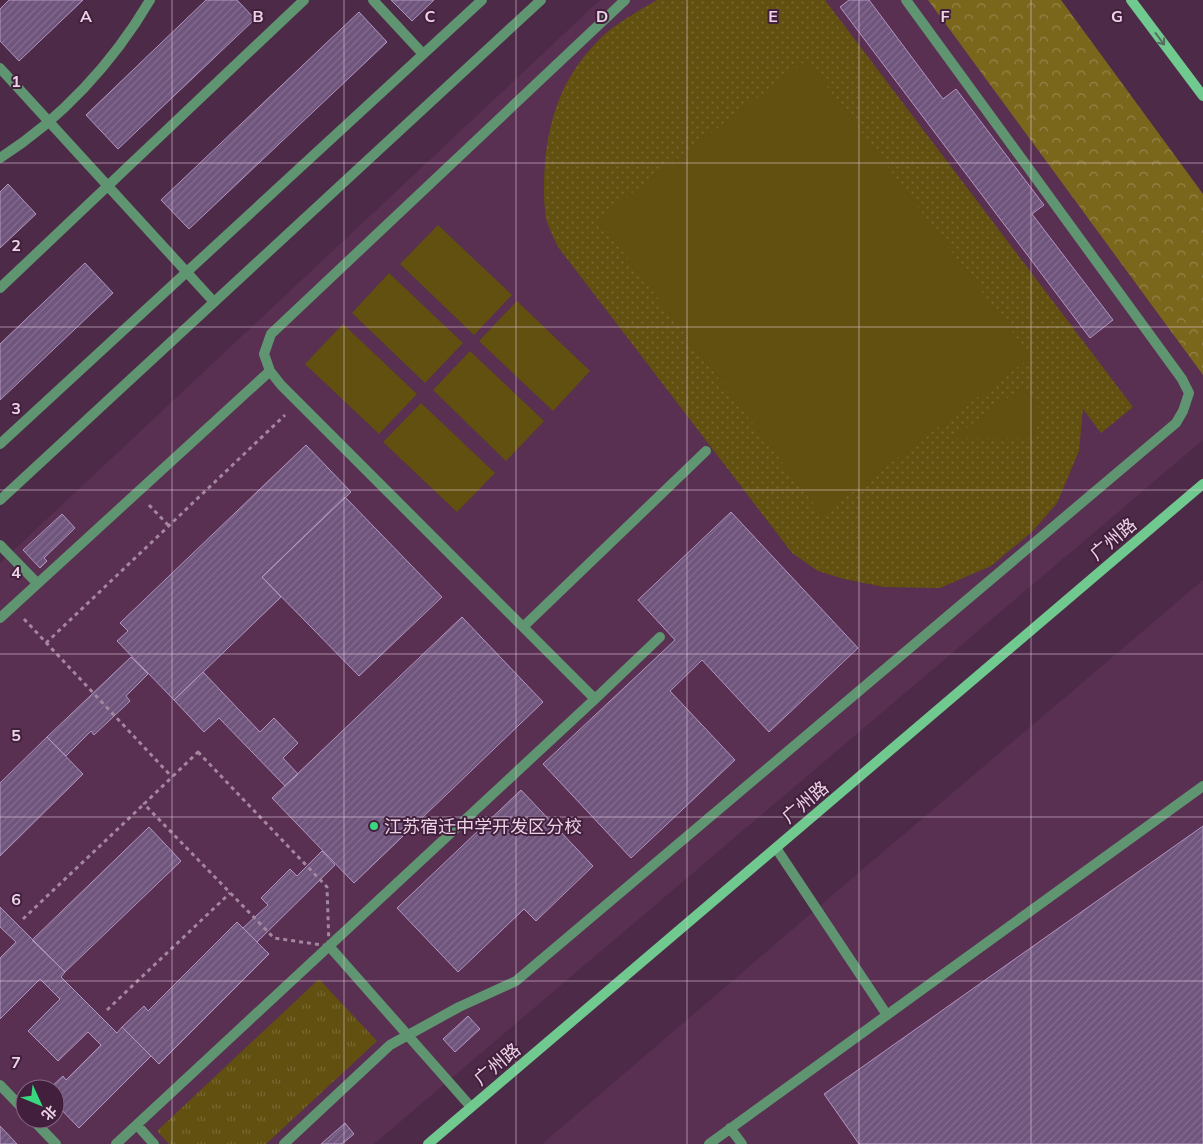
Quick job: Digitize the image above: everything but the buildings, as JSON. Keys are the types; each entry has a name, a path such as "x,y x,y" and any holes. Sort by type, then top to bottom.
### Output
{"main road":[{"path":"1131,0 1203,96"},
{"name":"广州路","path":"428,1144 1203,484"}],"street":[{"path":"0,158 49,122 81,92 110,58 136,23 150,0"},
{"path":"0,288 304,0"},
{"path":"372,0 424,54"},
{"path":"0,444 482,0"},
{"path":"0,500 541,0"},
{"path":"595,699 281,385 270,371 264,354 271,334 625,0"},
{"path":"284,1144 390,1045 459,1007 516,981 1176,423 1184,411 1189,393 1182,379 906,0"},
{"path":"0,68 214,302"},
{"path":"0,618 270,371"},
{"path":"523,627 706,452"},
{"path":"0,545 38,583"},
{"path":"116,1144 660,637"},
{"path":"709,1144 1203,786"},
{"path":"776,848 887,1015"},
{"path":"329,946 471,1107"},
{"path":"0,1085 15,1101"},
{"path":"137,1125 154,1144"},
{"path":"730,1128 742,1144"},
{"path":"42,1129 56,1144"}],"path":[{"path":"46,643 299,402"},
{"path":"137,492 169,526"},
{"path":"12,607 172,777"},
{"path":"23,918 198,752 327,887 329,946 274,938 144,804"},
{"path":"107,1010 230,893"}],"shaded area":[{"name":"江苏宿迁中学开发区分校","path":"600,0 928,0 1203,375 1203,440 374,1144 0,1144 0,563"},
{"path":"1203,580 1203,1144 542,1144 877,857"}],"green space":[{"path":"657,0 825,0 1133,407 1101,433 1083,409 1079,451 1057,503 1033,531 991,566 940,588 884,587 844,579 818,571 792,553 558,247 547,222 544,193 547,144 556,107 573,72 598,41 618,24"},
{"path":"928,0 1061,0 1203,194 1203,375"},
{"path":"807,60 1031,357 822,515 598,219"},
{"path":"438,225 512,295 474,335 400,264"},
{"path":"389,273 463,343 425,383 352,313"},
{"path":"517,301 590,371 553,411 479,341"},
{"path":"343,324 417,394 379,434 305,364"},
{"path":"470,351 544,421 506,461 433,390"},
{"path":"1021,388 1033,399 1039,410 1038,422 1033,438 953,438"},
{"path":"421,403 495,473 457,512 383,442"},
{"path":"319,979 377,1041 266,1144 169,1144 157,1131"}],"place":[{"name":"江苏宿迁中学开发区分校","path":"374,826"}]}
